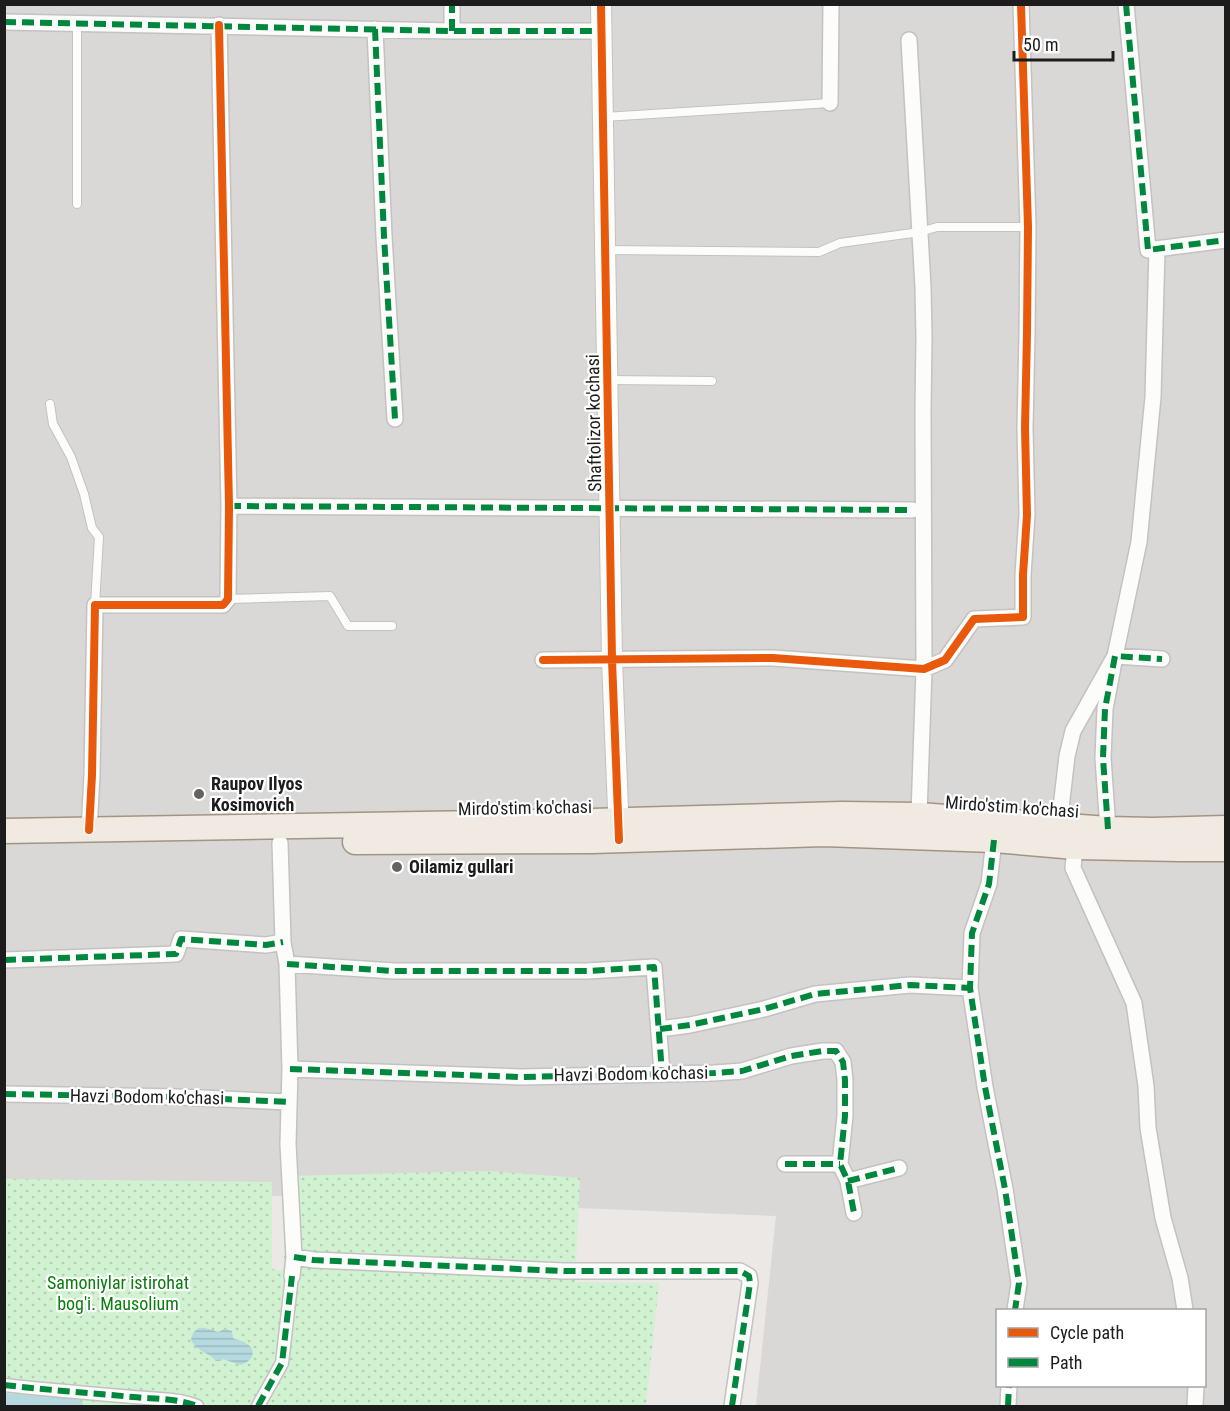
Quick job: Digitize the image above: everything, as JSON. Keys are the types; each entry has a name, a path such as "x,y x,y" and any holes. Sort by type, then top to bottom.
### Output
{"main road":[{"name":"Mirdo'stim ko'chasi","path":"4,848 280,843 619,830 842,814 919,815 1179,849 1226,849"},
{"name":"Mirdo'stim ko'chasi","path":"4,831 619,830 917,836 994,840 1108,828 1152,830 1226,828"}],"street":[{"path":"452,4 452,30"},
{"name":"Shaftolizor ko'chasi","path":"601,4 612,660 619,830"},
{"path":"830,103 831,4"},
{"path":"543,660 773,658 924,669 945,660 974,619 1023,617 1027,515 1025,428 1028,226 1026,222 1021,4"},
{"path":"1126,4 1148,250 1226,240"},
{"path":"4,22 602,31"},
{"path":"89,830 95,605 223,605 228,598 229,506 219,26"},
{"path":"375,29 395,419"},
{"path":"909,40 924,337 922,411 924,669 919,815"},
{"path":"1108,828 1103,758 1105,708 1140,531 1153,397 1157,249"},
{"path":"229,506 912,510"},
{"path":"1115,656 1162,659"},
{"path":"1115,656 1073,730 1067,756 1073,868 1134,1004 1146,1086 1148,1128 1163,1218 1180,1278 1185,1309"},
{"path":"994,840 989,884 972,933 970,988 1017,1271 1015,1309"},
{"path":"258,1407 282,1363 294,1257 288,1144 290,1069 287,964 283,942 280,843"},
{"path":"4,960 176,954 181,939 266,945 283,942"},
{"path":"287,964 394,971 587,971 654,967 662,1073"},
{"path":"660,1029 753,1011 814,994 910,985 970,988"},
{"name":"Havzi Bodom ko'chasi","path":"290,1069 521,1077 742,1071 791,1056 836,1051 843,1062 845,1080 845,1116 840,1164"},
{"name":"Havzi Bodom ko'chasi","path":"4,1094 180,1097 289,1102"},
{"path":"785,1164 840,1164 848,1180 854,1213"},
{"path":"848,1180 899,1168"},
{"path":"294,1257 314,1260 564,1271 740,1271 749,1276 750,1283 732,1407"},
{"path":"4,1385 189,1403 196,1407"},
{"path":"1008,1407 1009,1387"},
{"path":"1195,1407 1196,1387"}],"lane":[{"path":"77,204 78,24"},
{"path":"604,117 830,103"},
{"path":"606,250 819,252 840,243 937,228 1028,226"},
{"path":"608,380 712,381"},
{"path":"50,404 53,424 71,457 84,494 92,528 99,537 95,605"},
{"path":"228,598 330,596 348,626 392,626"}],"shaded area":[{"path":"5,5 1225,5 1225,1406 756,1406 776,1216 5,1185"}],"green space":[{"name":"Samoniylar istirohat bog'i. Mausolium","path":"487,1171 580,1178 575,1282 659,1283 646,1406 5,1406 5,1179 272,1182 272,1269 283,1271 289,1176"}],"water":[{"path":"199,1328 218,1332 225,1329 232,1331 233,1338 251,1347 252,1357 240,1365 223,1359 216,1361 196,1347 191,1340"}],"waterway":[{"path":"4,1400 76,1406"}],"marked path":[{"path":"452,4 452,31"},
{"path":"1126,4 1148,250 1226,240"},
{"path":"4,22 452,31 602,31"},
{"path":"375,29 395,419"},
{"path":"229,506 912,510"},
{"path":"1108,829 1103,758 1105,709 1115,656 1162,659"},
{"path":"994,840 989,884 972,933 970,988 1019,1283 1015,1309"},
{"path":"4,960 176,954 181,939 266,945 283,942"},
{"path":"287,964 394,971 587,971 654,967 662,1073"},
{"path":"660,1029 764,1009 815,994 910,985 970,988"},
{"path":"290,1069 521,1077 714,1073 742,1071 791,1056 836,1051 843,1062 845,1080 845,1116 840,1164 848,1181 854,1213"},
{"path":"4,1094 180,1097 289,1102"},
{"path":"785,1164 840,1164"},
{"path":"848,1181 899,1168"},
{"path":"294,1257 314,1260 564,1271 740,1271 749,1276 750,1283 732,1406"},
{"path":"258,1406 282,1363 292,1276"},
{"path":"4,1385 165,1399 197,1406"},
{"path":"1008,1406 1009,1387"}],"cycle path":[{"path":"601,4 612,660 619,840"},
{"path":"543,660 773,658 924,669 945,660 974,619 1023,617 1027,515 1025,428 1028,227 1021,4"},
{"path":"89,830 95,605 223,605 228,599 229,506 219,25"}],"place":[{"name":"Raupov Ilyos Kosimovich","path":"199,794"},
{"name":"Oilamiz gullari","path":"397,867"}]}
